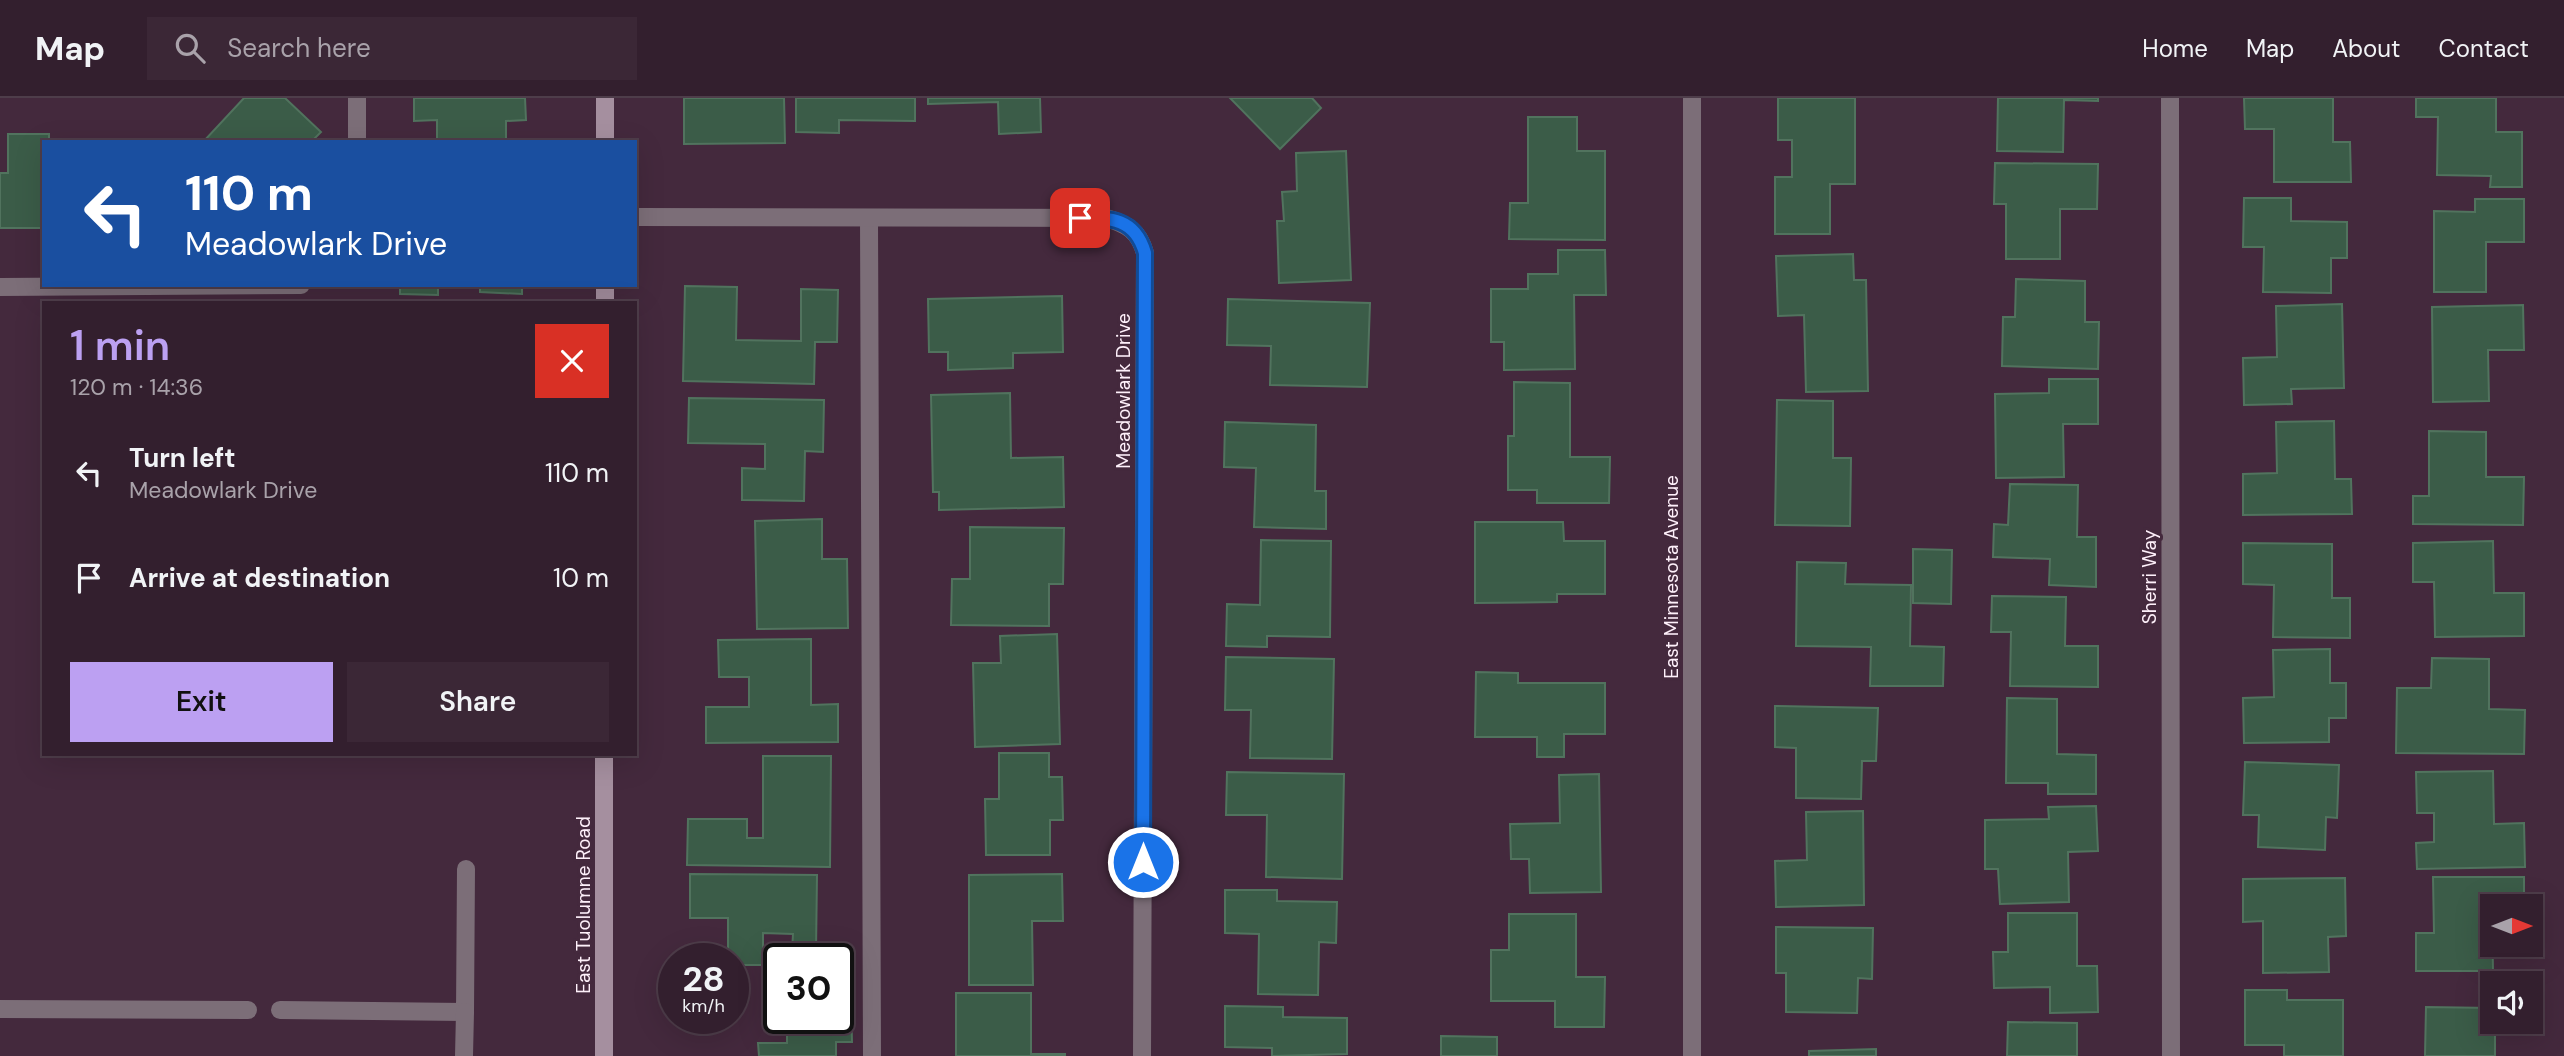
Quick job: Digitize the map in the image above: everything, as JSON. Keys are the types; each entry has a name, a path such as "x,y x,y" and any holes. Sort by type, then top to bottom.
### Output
{"street":[{"path":"357,98 357,140"},
{"path":"605,98 605,140"},
{"name":"East Minnesota Avenue","path":"1692,98 1692,1056"},
{"name":"Sherri Way","path":"2170,98 2171,1056"},
{"name":"Meadowlark Drive","path":"637,217 1106,218 1132,228 1141,239 1145,253 1142,1056"},
{"path":"869,218 872,1056"},
{"path":"0,287 42,287"},
{"name":"East Tuolumne Road","path":"604,756 604,1056"},
{"path":"464,1056 466,869"},
{"path":"0,1009 248,1010"},
{"path":"281,1010 465,1012"}],"building":[{"path":"244,98 285,98 321,132 313,140 205,140"},
{"path":"414,98 525,98 526,120 506,121 506,140 437,140 437,120 414,121"},
{"path":"684,98 784,98 785,143 684,144"},
{"path":"796,98 915,98 915,121 839,120 839,133 796,132"},
{"path":"928,98 1040,98 1041,132 999,134 998,102 928,104"},
{"path":"1230,98 1312,98 1321,108 1280,149"},
{"path":"1778,98 1855,98 1855,184 1830,184 1830,234 1775,234 1775,177 1792,177 1792,140 1778,140"},
{"path":"1998,98 2098,98 2098,101 2064,100 2063,152 1997,151"},
{"path":"2244,98 2333,98 2333,142 2350,142 2351,182 2274,182 2274,129 2245,129"},
{"path":"2416,98 2496,98 2496,132 2522,132 2522,187 2490,187 2491,176 2437,175 2438,117 2416,117"},
{"path":"1528,117 1577,117 1577,151 1605,151 1605,240 1509,239 1510,203 1528,203"},
{"path":"8,134 49,134 49,140 42,140 42,228 0,228 0,173 8,173"},
{"path":"1346,151 1351,280 1279,283 1277,221 1284,221 1282,192 1297,191 1296,153"},
{"path":"1995,163 2098,164 2097,209 2060,209 2060,259 2006,259 2006,204 1994,204"},
{"path":"2244,198 2291,198 2291,221 2347,222 2347,258 2331,258 2331,293 2263,292 2264,247 2243,247"},
{"path":"2475,199 2524,199 2524,242 2486,242 2486,292 2434,292 2434,211 2475,212"},
{"path":"1558,250 1605,250 1606,295 1574,295 1575,369 1504,370 1504,342 1491,342 1491,289 1528,289 1528,274 1558,274"},
{"path":"1853,254 1854,280 1866,280 1868,391 1806,392 1804,315 1778,316 1776,256"},
{"path":"2016,279 2085,281 2085,322 2099,322 2098,369 2002,366 2003,317 2015,317"},
{"path":"685,286 737,287 736,340 801,341 801,289 838,290 837,342 815,342 814,384 683,381"},
{"path":"400,287 438,287 438,295 400,294"},
{"path":"480,287 522,287 522,294 480,292"},
{"path":"1062,296 1063,352 1013,353 1013,368 948,370 948,352 929,352 928,299"},
{"path":"1228,299 1370,303 1367,387 1270,385 1271,346 1227,345"},
{"path":"2342,304 2344,388 2291,389 2292,404 2244,405 2243,358 2277,357 2276,306"},
{"path":"2523,305 2524,350 2488,350 2489,401 2433,402 2432,307"},
{"path":"2049,379 2098,379 2098,424 2063,424 2064,477 1996,478 1995,394 2049,393"},
{"path":"1514,382 1570,383 1570,457 1610,457 1609,503 1537,503 1537,490 1508,490 1508,436 1514,436"},
{"path":"1010,393 1011,458 1063,457 1064,507 939,510 939,492 933,492 931,395"},
{"path":"689,398 824,400 823,452 805,451 804,501 742,500 742,468 765,469 765,444 688,443"},
{"path":"1777,400 1833,401 1833,458 1851,458 1850,526 1775,525"},
{"path":"2334,421 2335,479 2351,479 2352,514 2243,515 2243,474 2277,473 2276,422"},
{"path":"1225,422 1316,425 1315,491 1326,491 1326,529 1254,527 1256,468 1224,467"},
{"path":"2429,431 2486,432 2486,477 2524,477 2523,525 2413,524 2413,496 2429,496"},
{"path":"2010,484 2078,485 2077,537 2096,537 2096,587 2049,585 2050,559 1993,557 1994,524 2008,525"},
{"path":"822,519 822,559 847,559 848,628 757,629 755,521"},
{"path":"1475,522 1563,522 1564,541 1605,541 1605,594 1557,594 1557,602 1475,603"},
{"path":"970,527 1064,528 1063,584 1049,584 1049,626 951,625 952,579 970,579"},
{"path":"1261,540 1331,541 1330,637 1267,636 1267,647 1226,646 1227,604 1260,605"},
{"path":"2493,541 2494,593 2524,593 2524,636 2435,637 2434,582 2413,582 2413,543"},
{"path":"2243,543 2332,544 2332,598 2350,598 2350,638 2273,637 2274,585 2243,584"},
{"path":"1913,549 1952,550 1951,604 1913,603"},
{"path":"1797,562 1846,563 1845,584 1911,585 1910,646 1944,647 1943,686 1870,686 1871,647 1796,646"},
{"path":"1992,596 2066,597 2065,646 2098,646 2098,687 2010,686 2011,632 1991,632"},
{"path":"1057,634 1060,744 975,747 973,663 1001,663 1000,636"},
{"path":"811,639 811,705 838,704 838,742 706,743 706,707 749,707 749,677 719,677 718,640"},
{"path":"2330,649 2330,683 2346,683 2346,718 2329,718 2329,742 2244,743 2243,698 2274,697 2273,650"},
{"path":"1226,657 1334,659 1332,759 1250,758 1251,710 1225,710"},
{"path":"2432,658 2489,659 2489,709 2525,710 2524,754 2396,753 2397,688 2431,688"},
{"path":"1476,672 1518,673 1518,683 1605,683 1605,734 1564,734 1564,757 1537,757 1537,737 1475,737"},
{"path":"2007,698 2057,699 2057,754 2096,755 2096,794 2048,794 2048,783 2006,783"},
{"path":"1775,706 1878,708 1876,761 1862,761 1861,799 1796,798 1796,748 1775,747"},
{"path":"999,753 1049,753 1049,777 1062,777 1063,820 1050,820 1050,855 986,855 985,799 999,799"},
{"path":"763,756 831,756 830,867 687,865 688,819 747,819 747,838 763,838"},
{"path":"2245,762 2339,765 2337,818 2326,817 2325,850 2258,847 2259,815 2243,815"},
{"path":"2493,771 2494,824 2524,823 2525,867 2417,869 2416,843 2434,842 2434,813 2417,813 2416,772"},
{"path":"1227,772 1344,774 1342,879 1266,877 1267,815 1226,815"},
{"path":"1599,774 1601,892 1530,893 1529,859 1511,859 1510,824 1560,823 1559,775"},
{"path":"2096,806 2098,851 2068,852 2069,902 2000,904 1998,869 1985,869 1985,820 2049,819 2048,807"},
{"path":"1863,811 1864,905 1776,907 1775,861 1807,860 1806,812"},
{"path":"690,874 817,875 816,943 792,943 793,934 763,933 763,965 749,965 749,943 728,943 728,918 690,918"},
{"path":"1062,874 1063,921 1032,921 1033,985 969,985 969,875"},
{"path":"2433,877 2524,877 2524,894 2480,894 2480,957 2493,957 2493,971 2416,971 2416,933 2434,933"},
{"path":"2345,878 2346,936 2328,937 2329,972 2263,973 2263,921 2243,922 2243,879"},
{"path":"1225,890 1277,890 1277,901 1337,902 1336,943 1319,942 1318,995 1258,994 1259,934 1225,933"},
{"path":"2008,913 2077,913 2077,966 2097,966 2098,1012 2050,1013 2050,987 1994,988 1993,952 2008,952"},
{"path":"1509,914 1576,914 1576,977 1605,977 1604,1027 1555,1027 1555,1001 1491,1001 1491,950 1509,950"},
{"path":"1776,927 1873,928 1872,979 1858,978 1857,1013 1786,1012 1786,973 1776,973"},
{"path":"2245,990 2287,990 2287,1000 2343,1000 2343,1056 2284,1056 2284,1045 2245,1045"},
{"path":"956,993 1031,993 1031,1054 1065,1056 956,1056"},
{"path":"1225,1006 1283,1007 1283,1017 1347,1018 1347,1054 1272,1056 1272,1048 1225,1047"},
{"path":"2426,1007 2480,1008 2480,1034 2495,1034 2495,1056 2425,1056"},
{"path":"2008,1022 2077,1023 2077,1056 2007,1056"},
{"path":"787,1034 852,1034 852,1042 836,1042 836,1056 759,1056 758,1043 787,1043"},
{"path":"1441,1036 1497,1037 1497,1056 1441,1056"},
{"path":"1876,1049 1876,1056 1809,1056 1809,1051"}],"route":[{"path":"1080,218 1106,218 1132,228 1141,239 1145,253 1143,862"}]}
